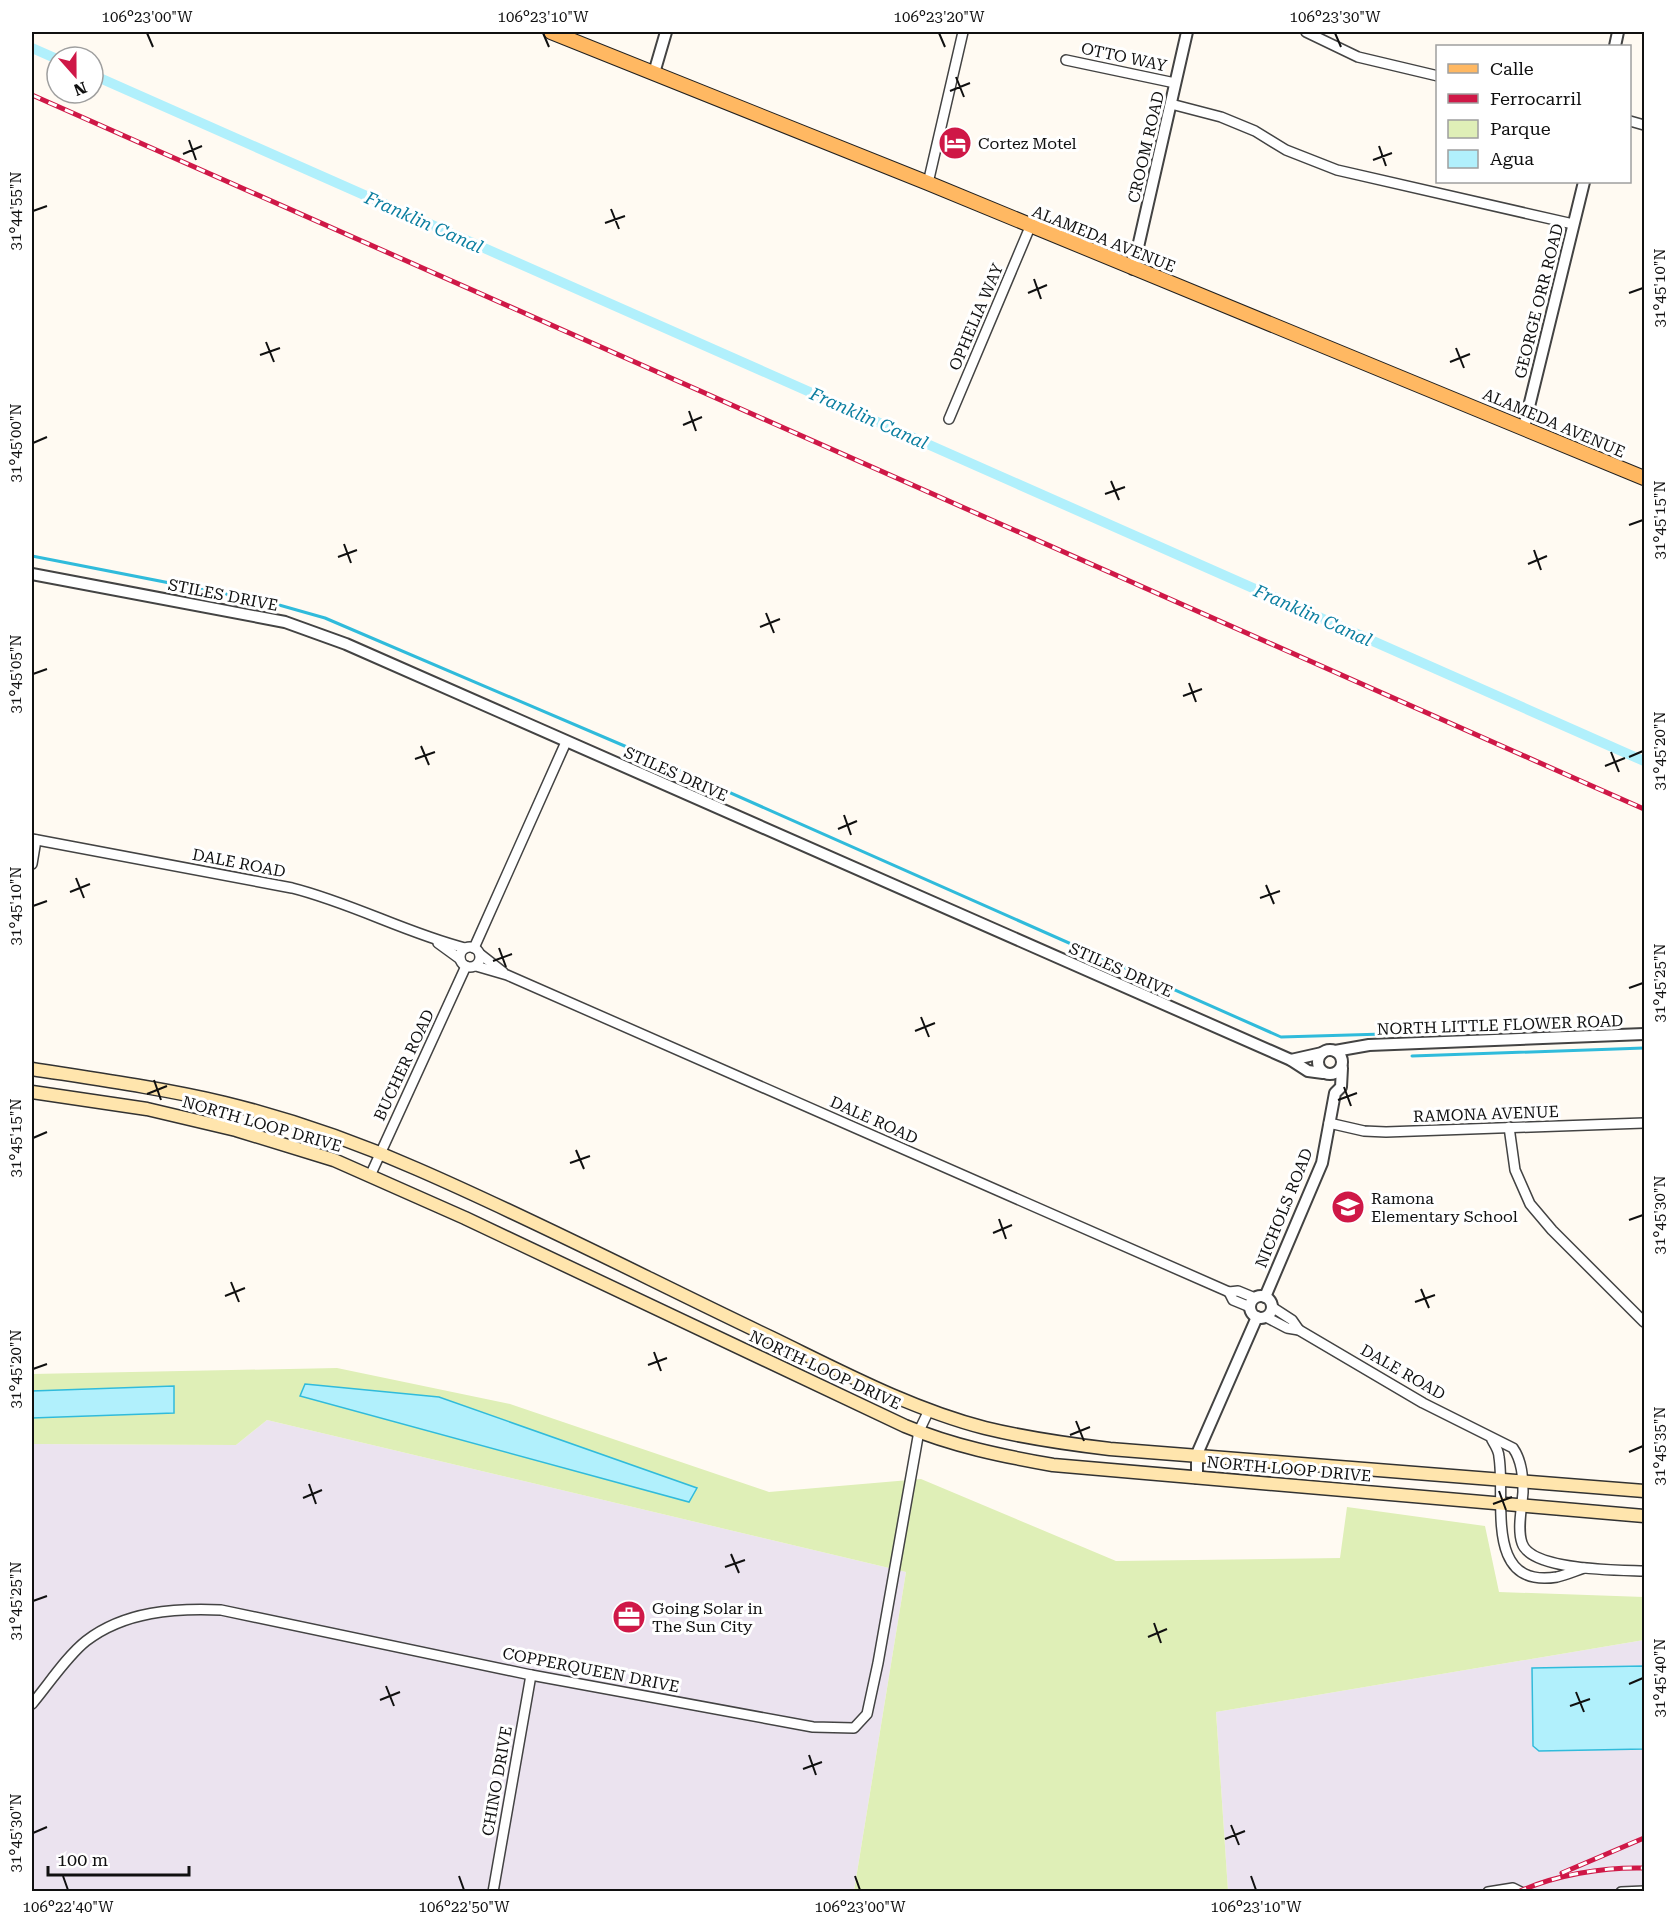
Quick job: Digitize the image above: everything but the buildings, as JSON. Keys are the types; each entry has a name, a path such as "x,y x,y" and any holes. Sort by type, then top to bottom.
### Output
{"main road":[{"name":"ALAMEDA AVENUE","path":"551,32 928,183 1030,227 1524,427 1644,478"},
{"name":"NORTH LOOP DRIVE","path":"32,1069 227,1104 309,1128 380,1154 446,1182 818,1361 929,1410 1026,1437 1110,1449 1197,1454 1644,1491"},
{"path":"87,1099 90,1078"},
{"name":"NORTH LOOP DRIVE","path":"32,1092 147,1109 236,1130 334,1160 919,1431 969,1448 1053,1465 1644,1516"},
{"path":"645,1303 655,1282"}],"street":[{"path":"654,73 666,32"},
{"path":"928,183 963,32"},
{"name":"CROOM ROAD","path":"1133,269 1187,32"},
{"path":"1306,32 1358,57 1436,76"},
{"name":"OTTO WAY","path":"1066,60 1175,83"},
{"path":"1171,104 1221,117 1255,131 1286,150 1337,170 1573,224"},
{"name":"GEORGE ORR ROAD","path":"1524,427 1584,183"},
{"name":"OPHELIA WAY","path":"949,419 1030,227"},
{"name":"STILES DRIVE","path":"32,574 285,622 346,644 1291,1060 1308,1071 1325,1074"},
{"path":"467,964 566,742"},
{"path":"32,864 34,840"},
{"name":"DALE ROAD","path":"34,840 248,879 321,896 434,940 473,950 507,975"},
{"name":"DALE ROAD","path":"434,940 467,964 507,975 1229,1292 1238,1291 1256,1301"},
{"path":"467,964 473,950"},
{"name":"BUCHER ROAD","path":"370,1176 467,964"},
{"name":"NORTH LITTLE FLOWER ROAD","path":"1335,1051 1369,1045 1644,1034"},
{"name":"NORTH LITTLE FLOWER ROAD","path":"1342,1067 1358,1048"},
{"path":"1291,1060 1335,1051 1342,1057 1342,1067 1336,1074 1325,1074"},
{"path":"1323,1053 1318,1064 1335,1093"},
{"name":"NICHOLS ROAD","path":"1256,1301 1322,1163 1335,1093 1341,1087 1342,1067"},
{"name":"RAMONA AVENUE","path":"1329,1123 1364,1131 1386,1132 1644,1123"},
{"path":"1509,1127 1515,1170 1530,1204 1552,1230 1644,1322"},
{"path":"1256,1301 1265,1314"},
{"path":"1256,1301 1265,1314"},
{"path":"1197,1478 1197,1454 1265,1314"},
{"name":"DALE ROAD","path":"1265,1314 1287,1328 1299,1330 1492,1440 1505,1442 1513,1448 1518,1456 1523,1480 1521,1534 1525,1550 1555,1562 1586,1568 1644,1571"},
{"name":"COPPERQUEEN DRIVE","path":"32,1704 86,1642 126,1619 181,1608 221,1610 531,1675 813,1727 854,1728 867,1714 919,1431 929,1410"},
{"name":"DALE ROAD","path":"1492,1440 1499,1454 1504,1547 1509,1560 1519,1569 1547,1578 1586,1568"},
{"name":"CHINO DRIVE","path":"493,1892 531,1675"},
{"path":"1488,1892 1513,1888 1521,1892"},
{"path":"1622,1892 1644,1891"}],"shaded area":[{"path":"267,1420 906,1572 854,1891 32,1892 32,1444 236,1445"},
{"path":"1644,1640 1644,1891 1228,1891 1216,1712"}],"green space":[{"path":"337,1368 510,1404 769,1492 921,1479 1116,1561 1340,1558 1347,1507 1485,1526 1499,1592 1644,1597 1644,1640 1216,1712 1228,1891 854,1891 906,1572 267,1420 236,1445 32,1444 32,1374"}],"water":[{"path":"305,1384 439,1397 697,1488 689,1502 300,1396"},
{"path":"174,1386 174,1413 32,1418 32,1391"},
{"path":"1644,1666 1644,1749 1539,1751 1533,1746 1532,1668"}],"waterway":[{"name":"Franklin Canal","path":"32,48 45,54"},
{"name":"Franklin Canal","path":"105,80 1644,761"},
{"path":"32,556 272,603 325,618 627,747 1281,1037 1384,1034"},
{"path":"1412,1056 1644,1048"}],"railway":[{"path":"32,95 1644,809"},
{"path":"1562,1873 1644,1838"},
{"path":"1518,1892 1580,1873 1644,1868"}],"place":[{"name":"Cortez Motel","path":"955,143"},
{"name":"Ramona Elementary School","path":"1348,1207"},
{"name":"Going Solar in The Sun City","path":"629,1617"}]}
